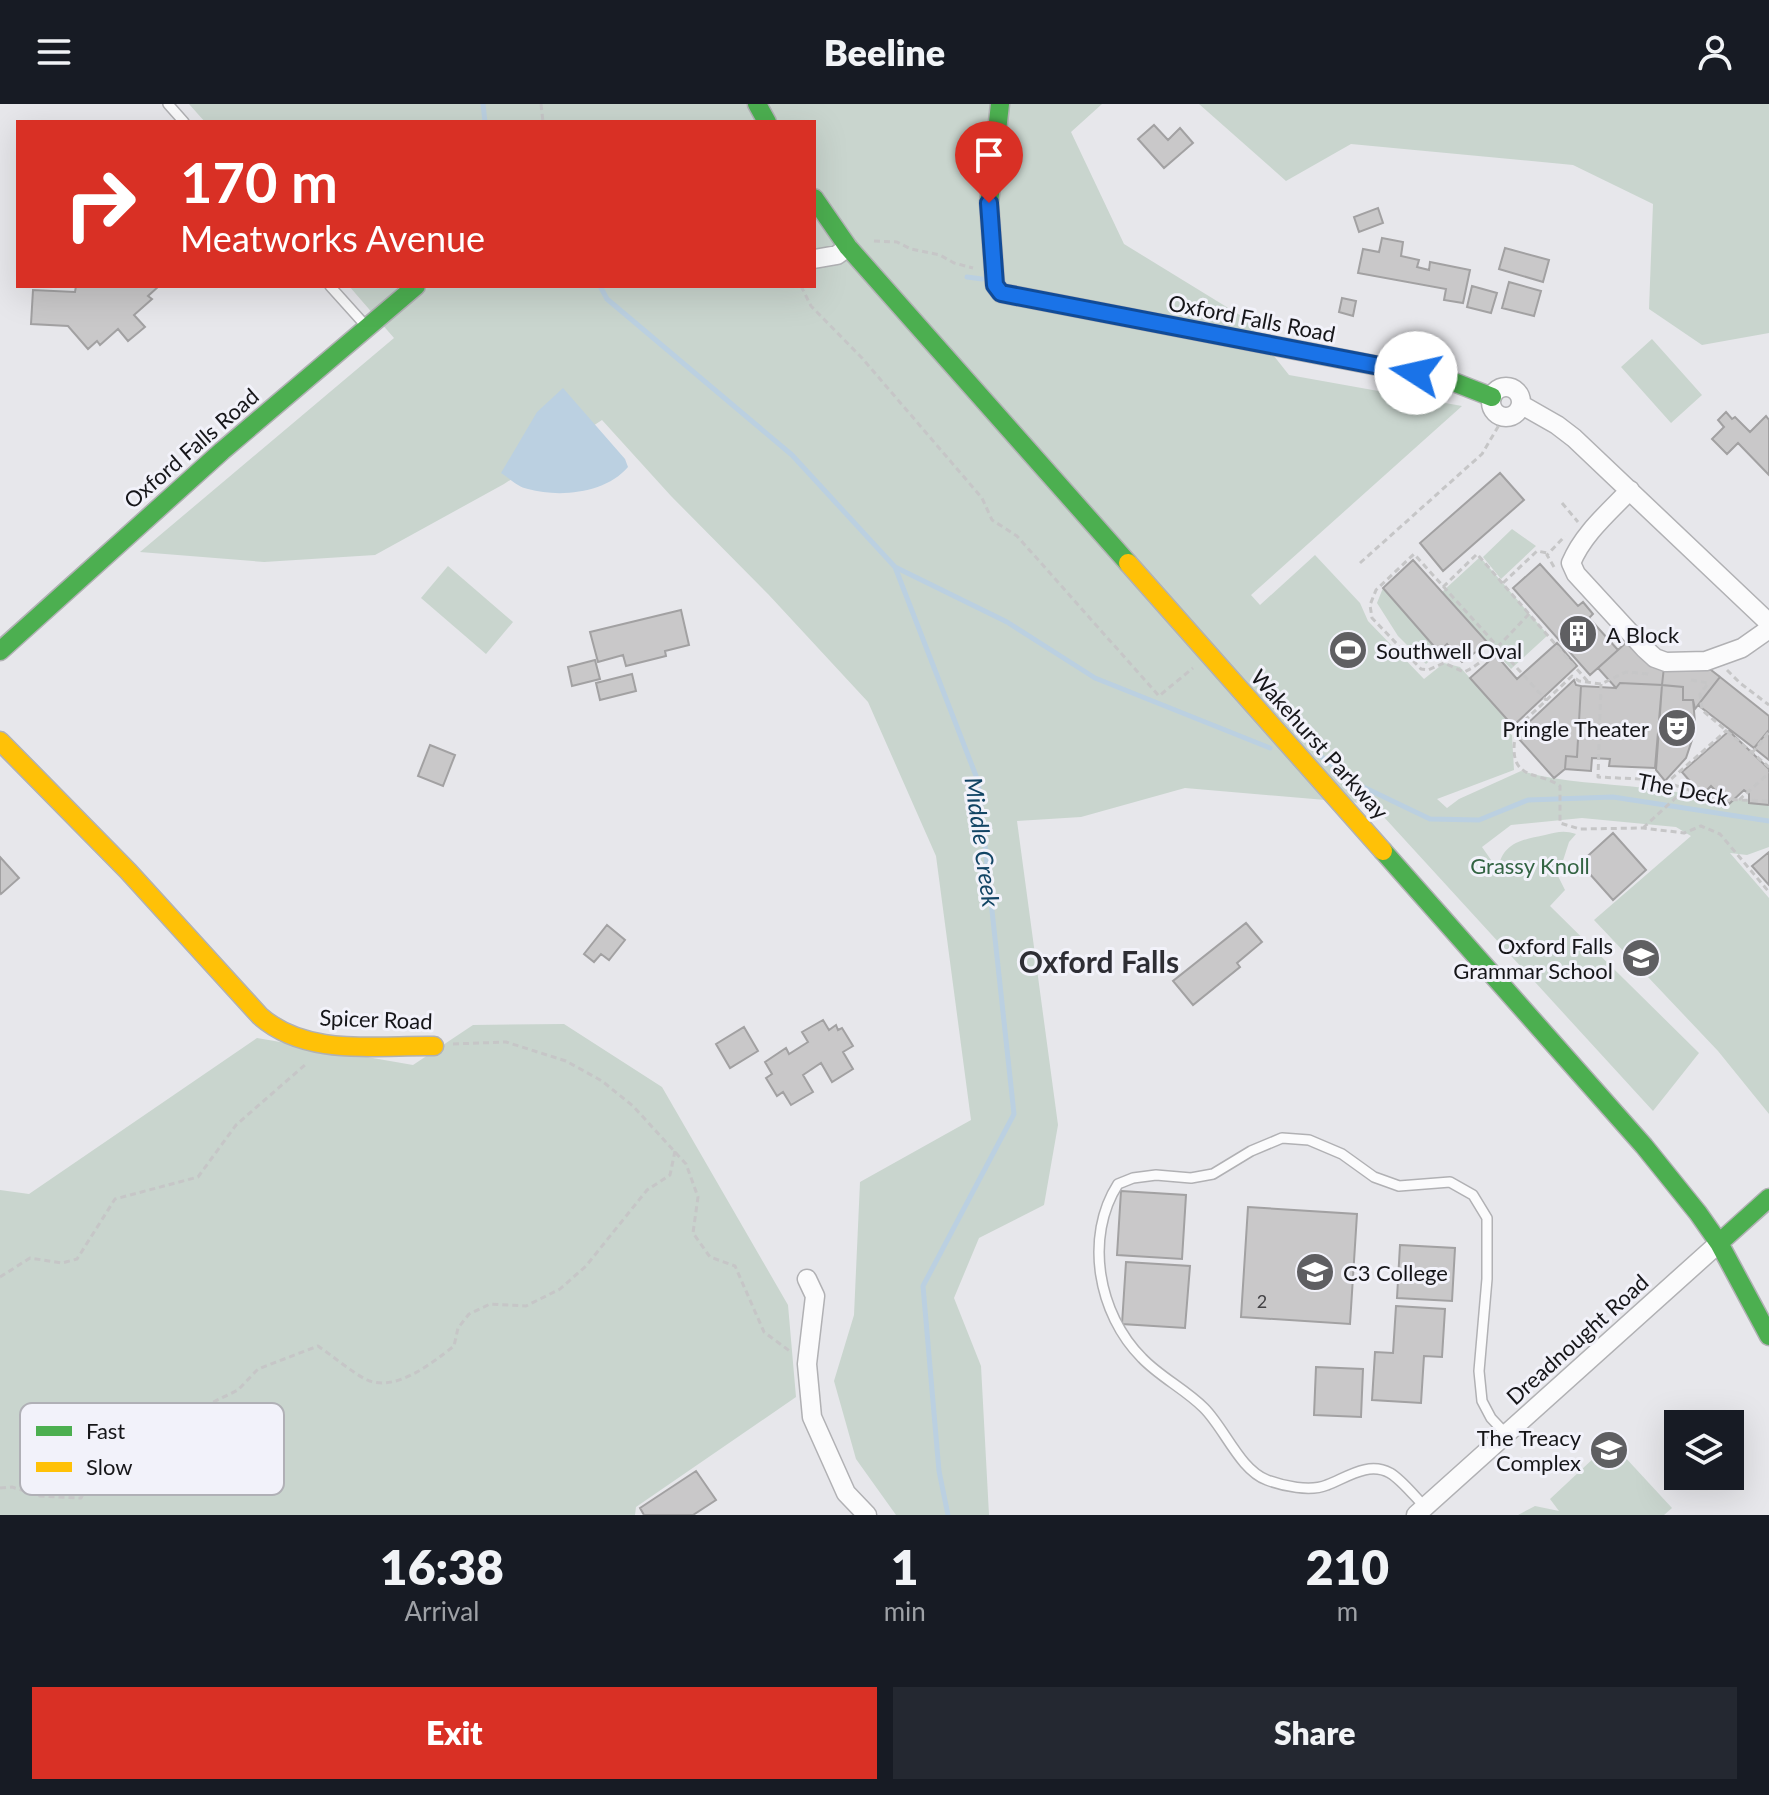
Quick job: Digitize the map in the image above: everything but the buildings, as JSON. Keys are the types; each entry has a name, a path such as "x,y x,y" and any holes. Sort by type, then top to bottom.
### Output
{"street":[{"path":"994,272 989,203 1000,104"},
{"name":"Wakehurst Parkway","path":"816,201 848,247 1644,1146 1719,1243 1769,1336"},
{"path":"816,259 837,255 848,247"},
{"name":"Oxford Falls Road","path":"994,272 995,285 1001,293 1446,379 1492,397 1493,411 1503,417 1515,415 1522,405 1557,425 1630,490"},
{"name":"Oxford Falls Road","path":"0,651 222,451 414,288"},
{"path":"1769,623 1630,490 1589,533 1571,563 1576,574 1644,648 1655,658 1666,662 1706,661 1742,648 1769,629"},
{"name":"Spicer Road","path":"0,741 128,871 260,1016 278,1031 297,1039 330,1043 434,1046"},
{"name":"Dreadnought Road","path":"1421,1511 1769,1198"},
{"path":"807,1279 815,1296 807,1364 812,1417 846,1493 867,1515"}],"lane":[{"path":"168,104 182,120"},
{"path":"332,288 368,328"},
{"path":"1421,1511 1390,1473 1373,1469 1348,1474 1324,1487 1299,1487 1265,1480 1244,1465 1224,1430 1204,1408 1138,1355 1116,1322 1105,1295 1099,1259 1101,1220 1118,1184 1156,1175 1191,1178 1213,1174 1251,1151 1282,1138 1309,1140 1342,1154 1374,1177 1399,1186 1450,1182 1473,1195 1487,1218 1487,1279 1479,1371 1482,1401 1491,1418 1507,1435"}],"path":[{"path":"848,247 865,240 897,242 911,249 940,255 954,263 994,272"},
{"path":"802,288 811,306 862,358 982,498 992,520 1017,536 1159,696 1208,655"},
{"path":"1360,563 1482,454 1502,420"},
{"path":"1562,503 1578,522"},
{"path":"1503,583 1537,551 1549,553"},
{"path":"1529,614 1496,646 1473,668 1464,672 1444,663 1428,670 1421,669 1372,618 1370,599 1414,554 1496,646 1546,700"},
{"path":"1443,587 1477,554 1589,683"},
{"path":"1720,674 1734,666"},
{"path":"1727,670 1769,705"},
{"path":"1650,674 1626,672 1601,684 1572,676 1516,732 1516,766 1521,771 1552,780 1560,786 1560,823 1580,829 1643,828 1684,833 1701,826 1720,834 1767,885 1769,892"},
{"path":"1680,678 1709,683"},
{"path":"1713,678 1700,694 1702,710 1769,767"},
{"name":"The Deck","path":"1601,684 1598,777 1659,780 1716,799 1769,801"},
{"path":"1675,785 1667,792 1662,787 1727,730"},
{"path":"1752,753 1769,732"},
{"path":"1739,800 1769,773"},
{"path":"1643,828 1686,788"},
{"name":"Spicer Road","path":"434,1046 506,1042 566,1061 602,1081 633,1106 686,1164 698,1197 693,1233 710,1257 735,1266 764,1332 807,1364"},
{"path":"0,1277 30,1258 62,1263 77,1259 115,1199 198,1177 236,1125 307,1064"},
{"path":"211,1403 238,1390 258,1369 318,1346 367,1380 387,1385 430,1365 454,1346 458,1328 469,1314 490,1304 526,1306 560,1289 586,1266 647,1190 670,1175 675,1151"},
{"path":"0,1488 20,1490"},
{"path":"37,1495 81,1498 82,1495"}],"green space":[{"name":"Grassy Knoll","path":"189,104 1102,104 1071,132 1124,244 1243,317 1289,375 1462,406 1251,595 1260,605 1315,555 1360,603 1368,621 1424,679 1444,663 1460,667 1511,724 1504,730 1512,735 1514,770 1437,799 1447,808 1459,799 1521,771 1567,780 1769,801 1769,847 1747,855 1730,853 1769,898 1769,1114 1718,1051 1594,920 1691,836 1676,827 1582,818 1511,825 1482,847 1498,870 1504,854 1514,844 1557,832 1576,834 1569,842 1558,876 1565,890 1550,906 1699,1053 1653,1111 1372,804 1185,788 1081,817 1017,821 1058,1125 1044,1205 979,1238 954,1298 981,1366 989,1515 896,1515 856,1459 834,1381 854,1315 860,1182 971,1120 936,856 868,702 602,420 504,484 375,555 264,562 140,552 394,338 351,288 816,288 816,120 203,120"},
{"path":"1199,104 1769,104 1769,333 1702,345 1649,309 1653,204 1573,165 1351,144 1286,181"},
{"path":"1652,339 1702,395 1671,423 1621,367"},
{"path":"1512,529 1536,546 1501,579 1483,557"},
{"path":"1480,557 1548,635 1511,669 1442,592"},
{"path":"448,566 513,622 486,654 421,598"},
{"path":"1383,588 1439,652 1426,664 1398,636 1377,603"},
{"path":"564,1024 662,1087 788,1305 796,1397 636,1507 635,1515 0,1515 0,1190 29,1194 257,1038 413,1065 473,1025"},
{"path":"1611,1442 1672,1508 1664,1515 1518,1515 1535,1506 1559,1511 1550,1499"}],"water":[{"path":"563,388 625,459 628,467 608,483 582,491 554,493 524,488 501,473 537,412"}],"waterway":[{"name":"Middle Creek","path":"483,104 485,120"},
{"path":"967,277 982,279"},
{"name":"Middle Creek","path":"601,288 607,299 792,455 895,567 978,781 1014,1114 923,1286 939,1471 948,1515"},
{"path":"895,567 1007,622 1095,678 1270,748"},
{"path":"1322,757 1357,784 1430,819 1479,820 1528,800 1613,797 1769,821"}],"traffic: fast":[{"path":"757,104 766,120"},
{"path":"1000,104 989,203 995,285 1001,293 1446,379 1492,397"},
{"path":"816,201 848,247 1128,563"},
{"path":"0,651 222,451 414,288"},
{"path":"1383,851 1644,1146 1698,1213 1719,1243 1769,1336"},
{"path":"1719,1243 1769,1198"}],"traffic: slow":[{"path":"1128,563 1383,851"},
{"path":"0,741 128,871 260,1016 278,1029 298,1038 342,1046 434,1046"}],"place":[{"name":"A Block","path":"1578,634"},
{"name":"Southwell Oval","path":"1348,650"},
{"name":"Pringle Theater","path":"1677,728"},
{"name":"Oxford Falls Grammar School","path":"1641,958"},
{"name":"C3 College","path":"1315,1272"},
{"name":"The Treacy Complex","path":"1609,1450"}],"district":[{"name":"Oxford Falls","path":"1099,961"}],"route":[{"path":"989,203 995,285 1001,293 1011,297 1416,373"}]}
